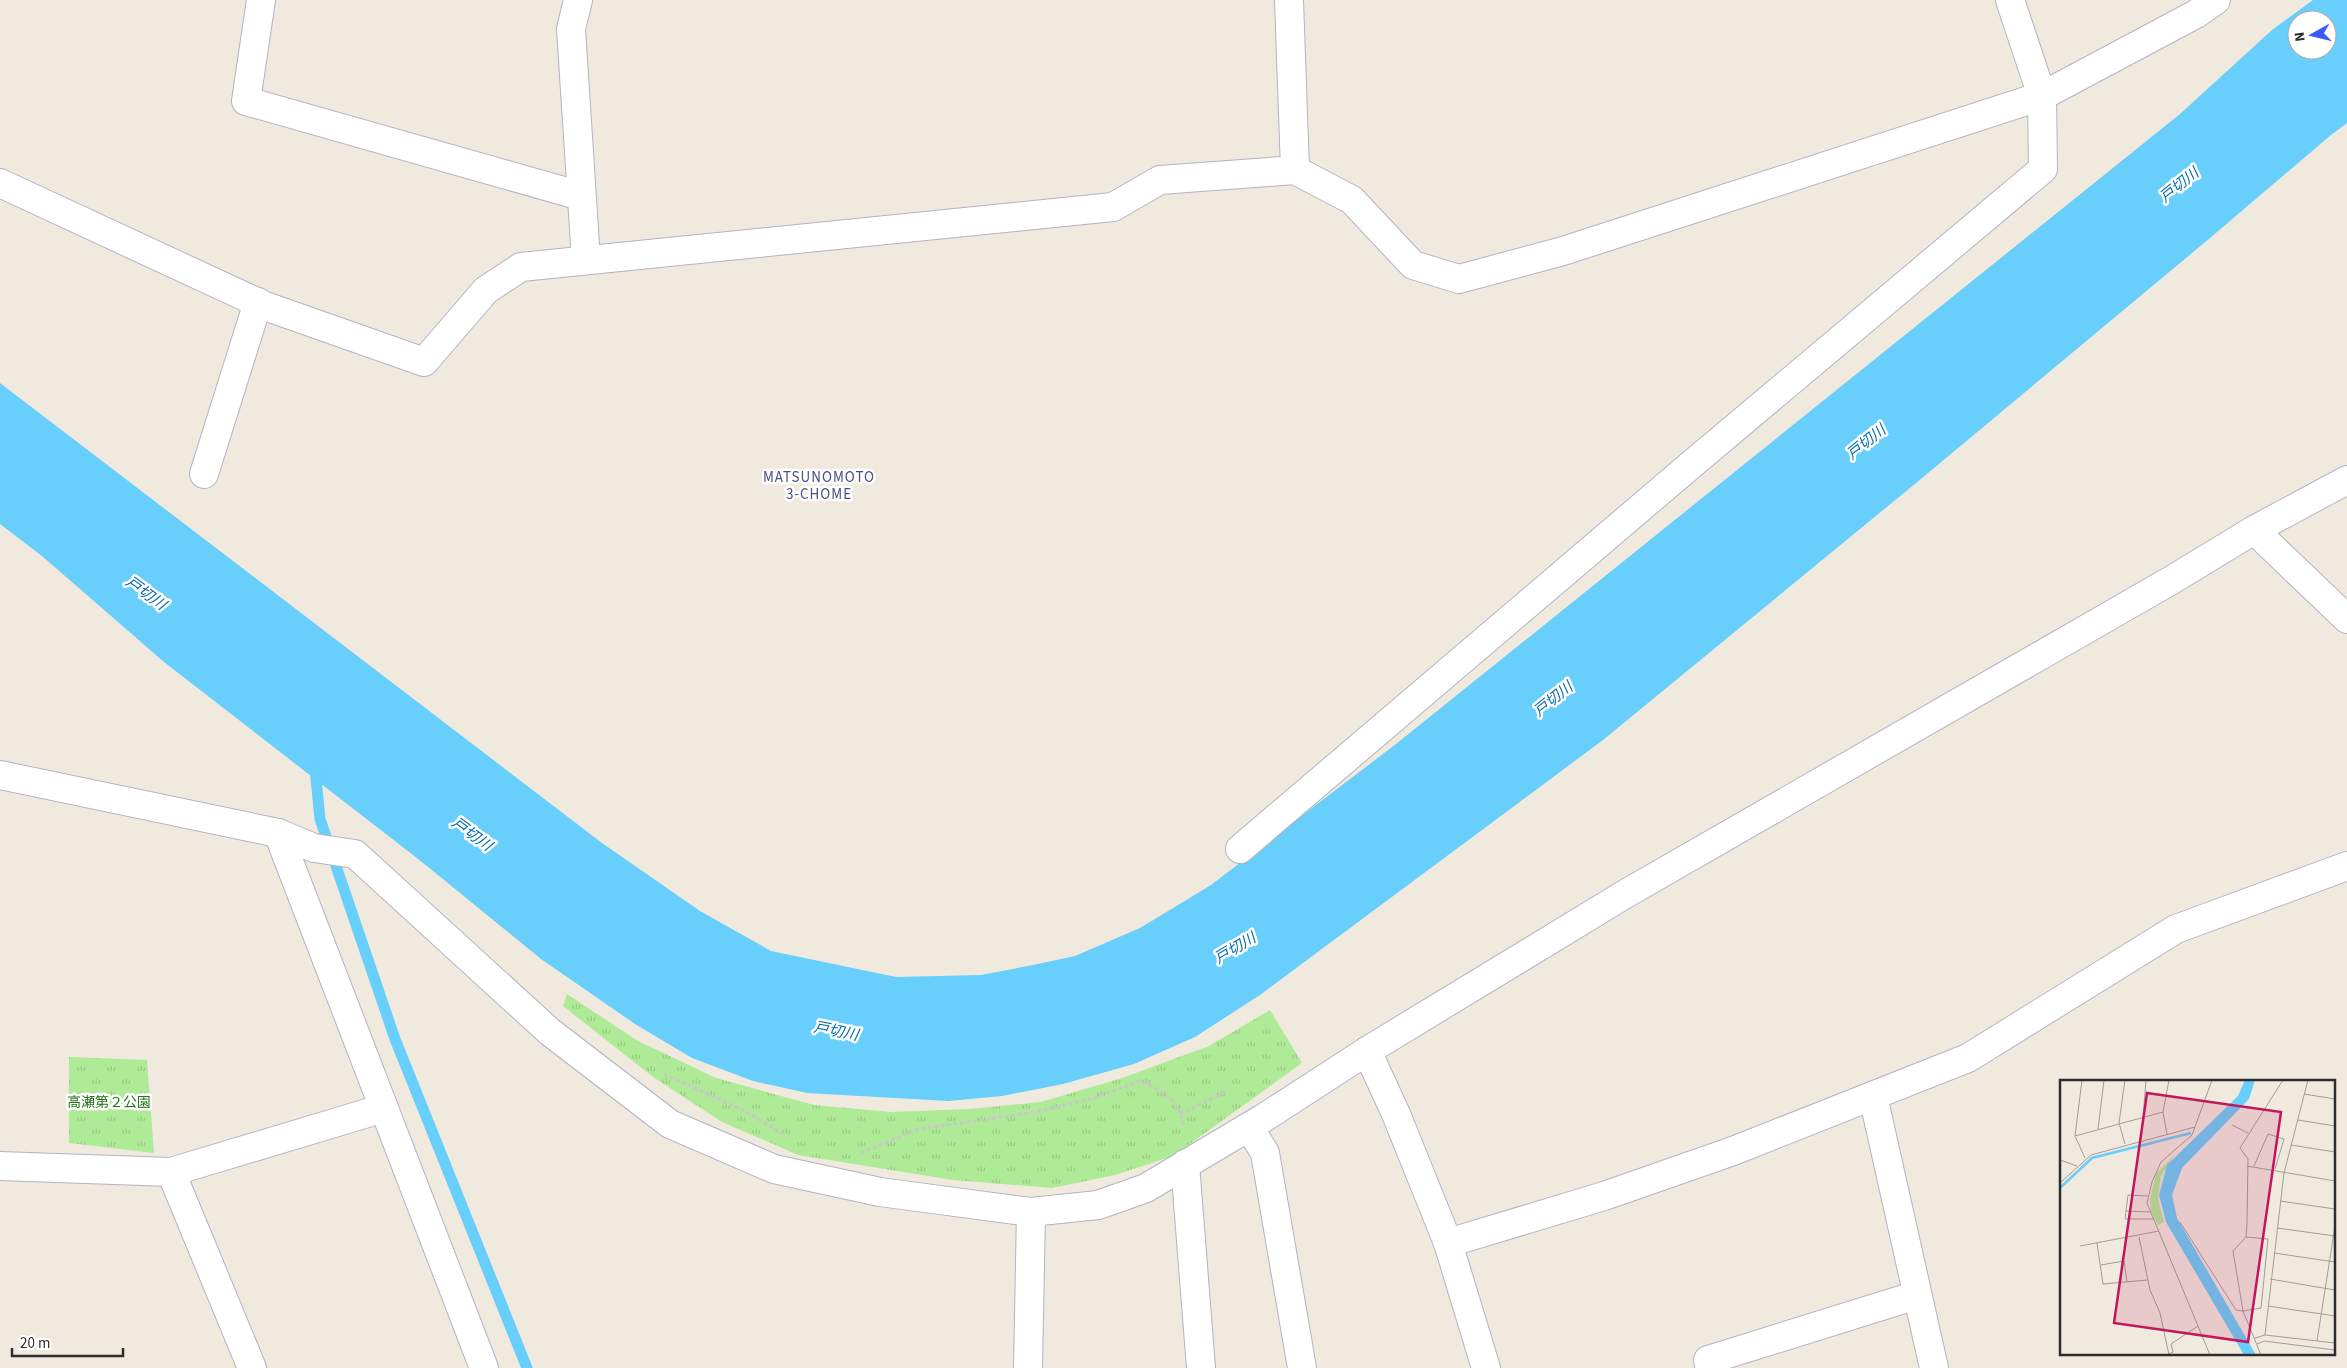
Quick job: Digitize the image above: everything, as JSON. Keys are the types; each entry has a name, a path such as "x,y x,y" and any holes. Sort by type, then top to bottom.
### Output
{"street":[{"path":"261,0 246,101 581,196"},
{"path":"578,0 571,29 586,260"},
{"path":"1289,0 1295,170"},
{"path":"1240,850 1699,457 2043,169 2042,96 2010,0"},
{"path":"0,184 258,302 424,362 486,290 521,267 1113,207 1160,180 1295,170 1352,200 1414,264 1459,279 1562,251 2042,96 2196,14 2216,0"},
{"path":"204,474 258,302"},
{"path":"0,775 278,833 314,848 355,854 550,1032 670,1124 774,1169 880,1192 1031,1212 1098,1205 1146,1188 1249,1127 1367,1051 1627,893 2153,591 2254,530 2347,480"},
{"path":"2254,530 2347,619"},
{"path":"278,833 484,1368"},
{"path":"1448,1243 1604,1196 1733,1151 1968,1058 2176,929 2347,866"},
{"path":"1367,1051 1396,1114 1448,1243 1486,1368"},
{"path":"1872,1096 1934,1368"},
{"path":"0,1166 171,1172 384,1108"},
{"path":"1249,1127 1264,1153 1302,1368"},
{"path":"1185,1164 1201,1368"},
{"path":"171,1172 252,1368"},
{"path":"1028,1368 1031,1212"},
{"path":"1710,1368 1708,1360 1917,1295"}],"path":[{"path":"646,1105 666,1075 745,1111 789,1138"},
{"path":"832,1181 852,1157 885,1141 919,1129 1036,1112 1094,1098 1140,1081 1165,1092 1175,1101 1186,1135 1185,1164"},
{"path":"1180,1114 1227,1091"}],"green space":[{"path":"567,994 638,1041 716,1078 814,1105 891,1112 968,1109 1041,1102 1122,1078 1209,1046 1270,1010 1302,1063 1173,1156 1115,1175 1052,1188 953,1180 798,1155 722,1122 653,1077 563,1006"},
{"name":"高瀬第２公園","path":"69,1057 147,1060 154,1153 69,1143"}],"water":[{"name":"戸切川","path":"2313,0 2347,0 2347,123 1916,483 1603,740 1260,995 1195,1037 1134,1064 1063,1084 1002,1096 948,1101 807,1093 753,1081 692,1058 635,1024 541,959 422,862 164,662 42,556 0,524 0,383 602,843 700,911 771,951 896,977 981,975 1075,956 1140,928 1211,885 1396,744 2180,114 2272,30 2287,19 2287,60 2337,60 2337,10 2299,10"}],"waterway":[{"path":"315,768 320,819 395,1039 527,1368"}],"district":[{"name":"MATSUNOMOTO 3-CHOME","path":"819,486"}]}
